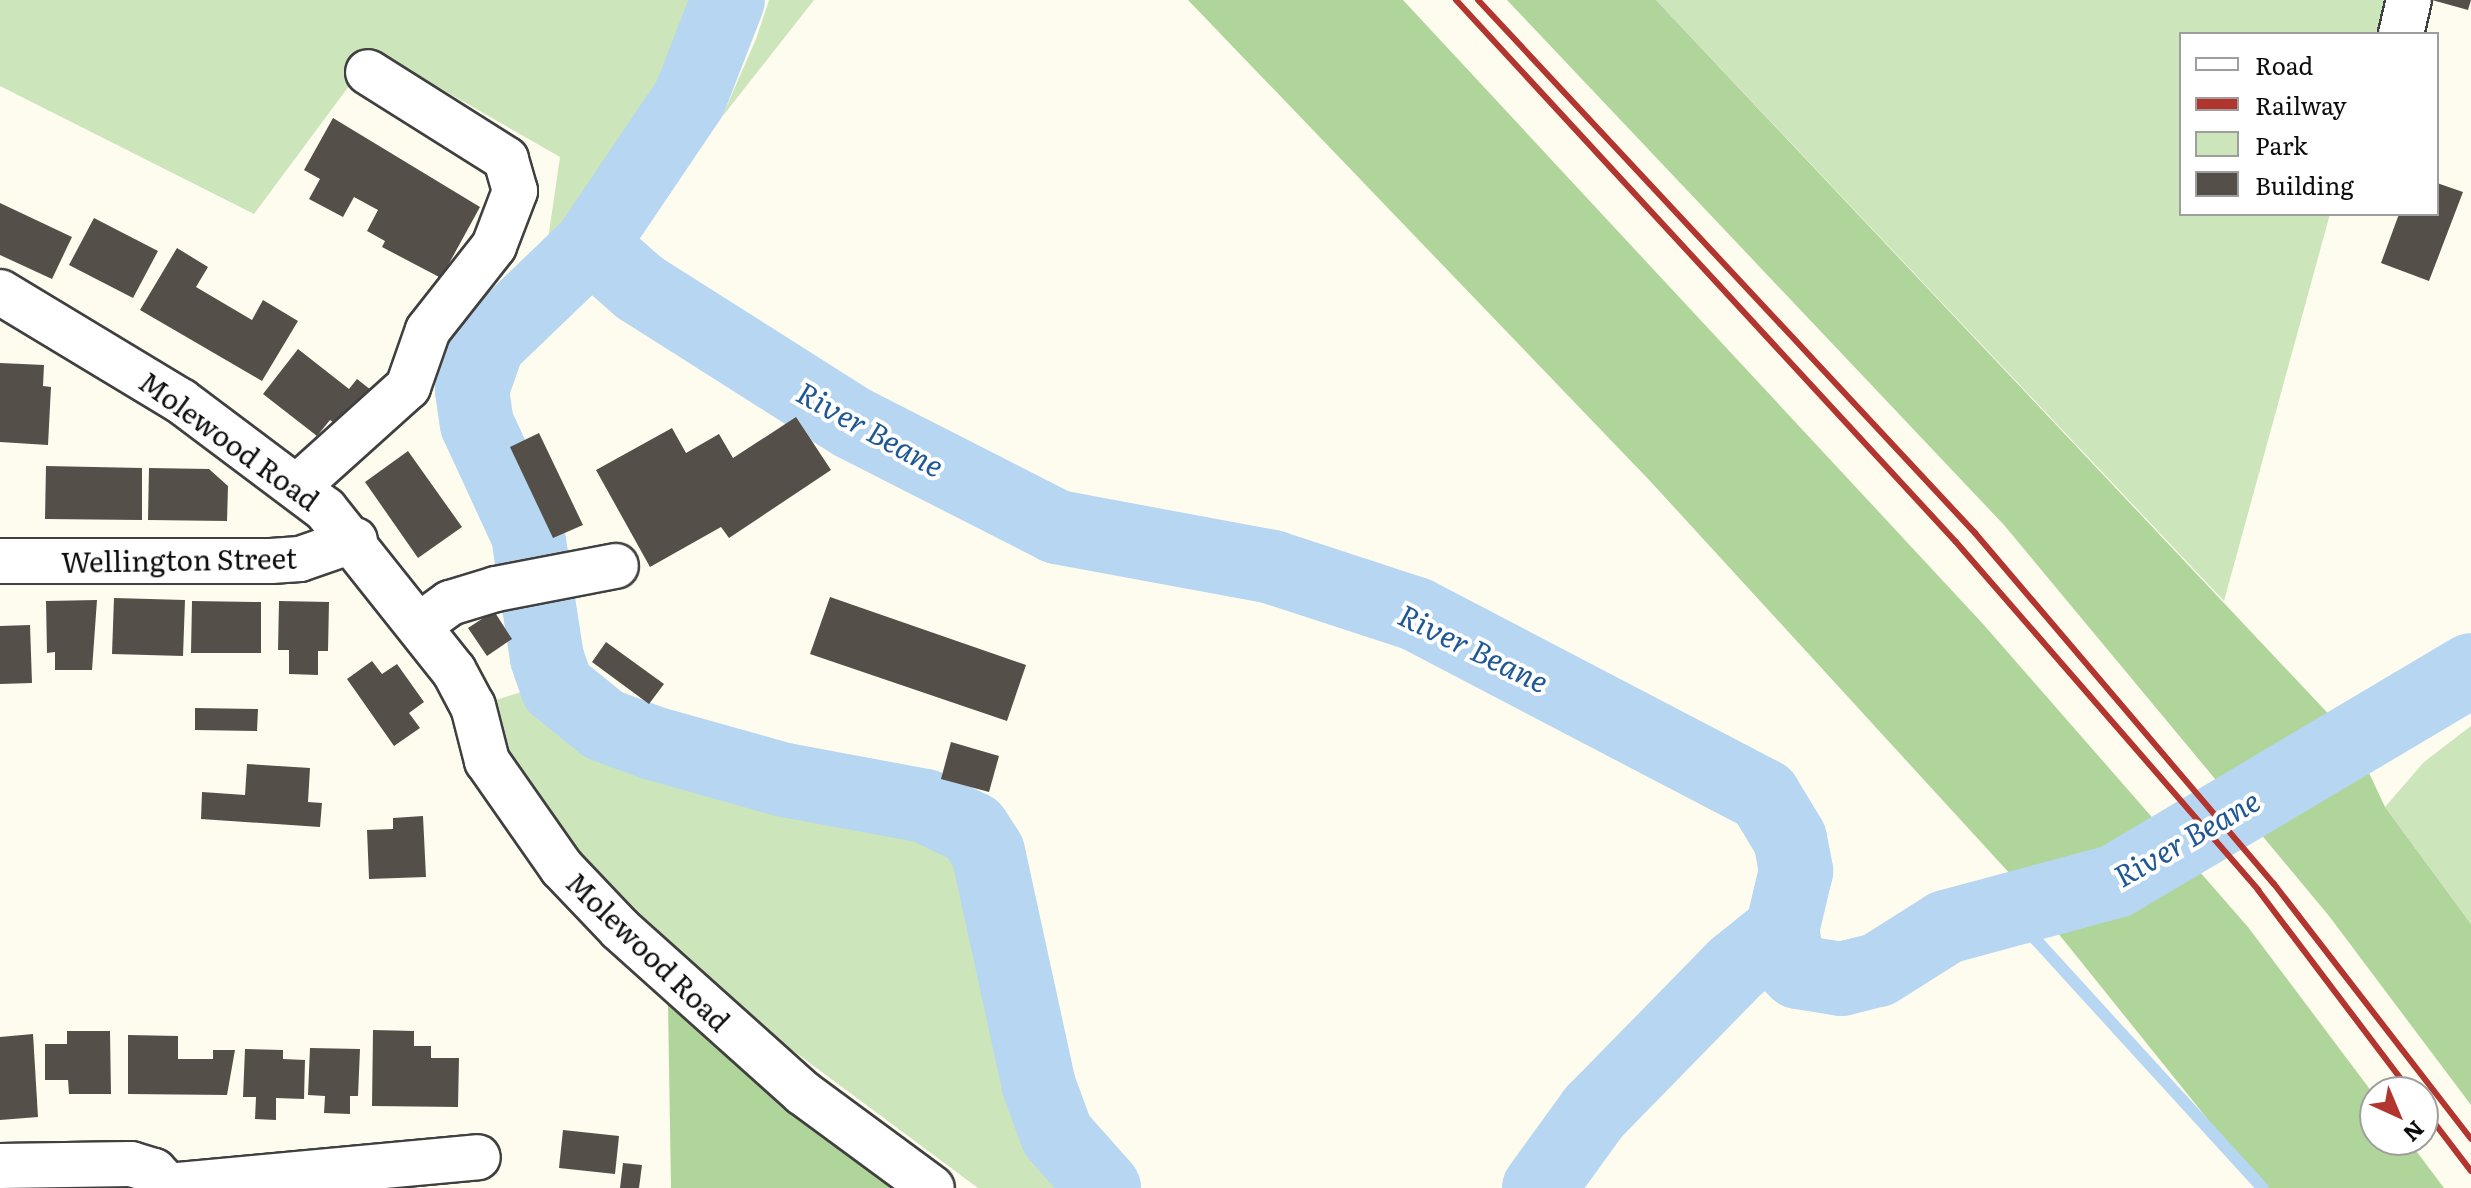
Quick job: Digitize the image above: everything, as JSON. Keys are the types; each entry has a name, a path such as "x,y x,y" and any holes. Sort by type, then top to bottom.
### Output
{"street":[{"path":"2401,32 2409,0"},
{"path":"299,485 408,387 428,330 494,246 515,191 506,159 368,72"},
{"name":"Molewood Road","path":"0,292 101,349 299,485 355,540 421,624 473,706 487,761 562,868 630,939 792,1083 932,1188"},
{"name":"Wellington Street","path":"0,561 285,560 355,540"},
{"path":"421,624 450,603 496,589 597,570"},
{"path":"0,1166 131,1164 154,1171 169,1187 478,1157"}],"green space":[{"path":"0,0 694,0 695,8 607,191 545,260 560,157 375,51 254,214 0,86"},
{"path":"769,0 814,0 722,117 756,39"},
{"path":"1188,0 1403,0 1983,624 2248,927 2360,1076 2359,1156 2420,1156 2444,1188 2263,1188 2012,876 1651,482"},
{"path":"1507,0 1656,0 2354,741 2385,807 2471,924 2471,1105 2329,916 2004,525"},
{"path":"1656,0 2385,0 2377,32 2179,32 2179,216 2329,216 2224,601"},
{"path":"533,688 553,719 608,753 776,802 938,832 959,847 971,867 986,930 986,978 1033,1132 1062,1175 1054,1188 978,1188 752,1020 641,920 570,846 511,764 481,705"},
{"path":"2471,726 2471,924 2385,807 2424,762"},
{"path":"668,1004 808,1115 903,1188 671,1188"}],"building":[{"path":"2432,0 2471,0 2468,10"},
{"path":"333,118 480,207 441,278 382,247 385,241 367,231 378,210 354,197 343,217 309,199 320,179 304,170"},
{"path":"2439,184 2463,192 2429,281 2381,263 2398,216 2439,216"},
{"path":"0,203 72,237 52,279 0,255"},
{"path":"94,218 158,251 133,298 69,265"},
{"path":"177,248 208,267 196,287 252,320 263,300 298,321 262,381 140,310"},
{"path":"298,349 349,389 357,379 376,394 338,426 330,420 317,436 263,394"},
{"path":"0,363 44,365 43,386 51,387 48,445 0,442"},
{"path":"796,417 831,470 729,538 721,527 650,567 596,470 672,428 686,453 719,434 733,458"},
{"path":"539,433 583,525 553,538 510,447"},
{"path":"408,451 462,527 418,558 365,482"},
{"path":"46,466 142,468 142,520 45,519"},
{"path":"149,468 209,469 228,486 227,521 148,520"},
{"path":"830,597 1026,665 1007,721 810,654"},
{"path":"114,598 185,600 183,656 112,654"},
{"path":"97,600 92,670 55,670 55,652 47,653 46,601"},
{"path":"192,601 261,602 261,653 191,653"},
{"path":"279,601 329,602 328,651 318,651 318,675 289,674 289,650 278,650"},
{"path":"494,611 512,639 487,656 468,628"},
{"path":"30,625 32,683 0,684 0,626"},
{"path":"606,642 664,684 649,704 592,662"},
{"path":"372,661 382,674 397,664 424,702 409,713 420,728 394,746 347,679"},
{"path":"195,708 258,709 257,731 195,730"},
{"path":"951,742 999,756 989,792 941,779"},
{"path":"247,764 310,768 308,802 322,803 320,827 201,819 202,792 245,795"},
{"path":"423,816 426,877 369,879 367,830 393,829 393,818"},
{"path":"373,1030 414,1031 414,1046 431,1046 431,1058 459,1058 458,1107 372,1106"},
{"path":"67,1031 110,1031 111,1094 69,1094 68,1080 45,1080 45,1044 67,1044"},
{"path":"33,1034 38,1117 0,1120 0,1037"},
{"path":"128,1035 178,1036 178,1059 213,1059 213,1050 235,1050 227,1095 128,1094"},
{"path":"310,1048 360,1049 358,1096 350,1096 350,1114 324,1113 325,1096 308,1095"},
{"path":"245,1049 283,1050 283,1059 305,1060 304,1099 276,1098 276,1120 255,1119 256,1097 243,1097"},
{"path":"563,1130 619,1136 615,1174 559,1168"},
{"path":"623,1163 642,1165 639,1188 620,1188"}],"waterway":[{"name":"River Beane","path":"728,0 690,98 591,245 640,288 853,423 1057,527 1272,567 1416,614 1764,796 1790,839 1796,871 1782,930 1788,962 1798,972 1841,979 1878,970 1946,927 2116,881 2471,670"},
{"path":"591,245 488,344 472,390 477,424 528,535 547,658 557,687 604,725 653,743 785,780 925,806 973,829 988,852 1039,1086 1057,1135 1104,1188"},
{"path":"2006,907 2263,1188"},
{"path":"1539,1188 1594,1112 1736,967 1782,930"}],"railway":[{"path":"1456,0 1956,542 2258,890 2399,1076"},
{"path":"1478,0 1975,533 2274,884 2471,1139"},
{"path":"2439,1129 2471,1171"}]}
